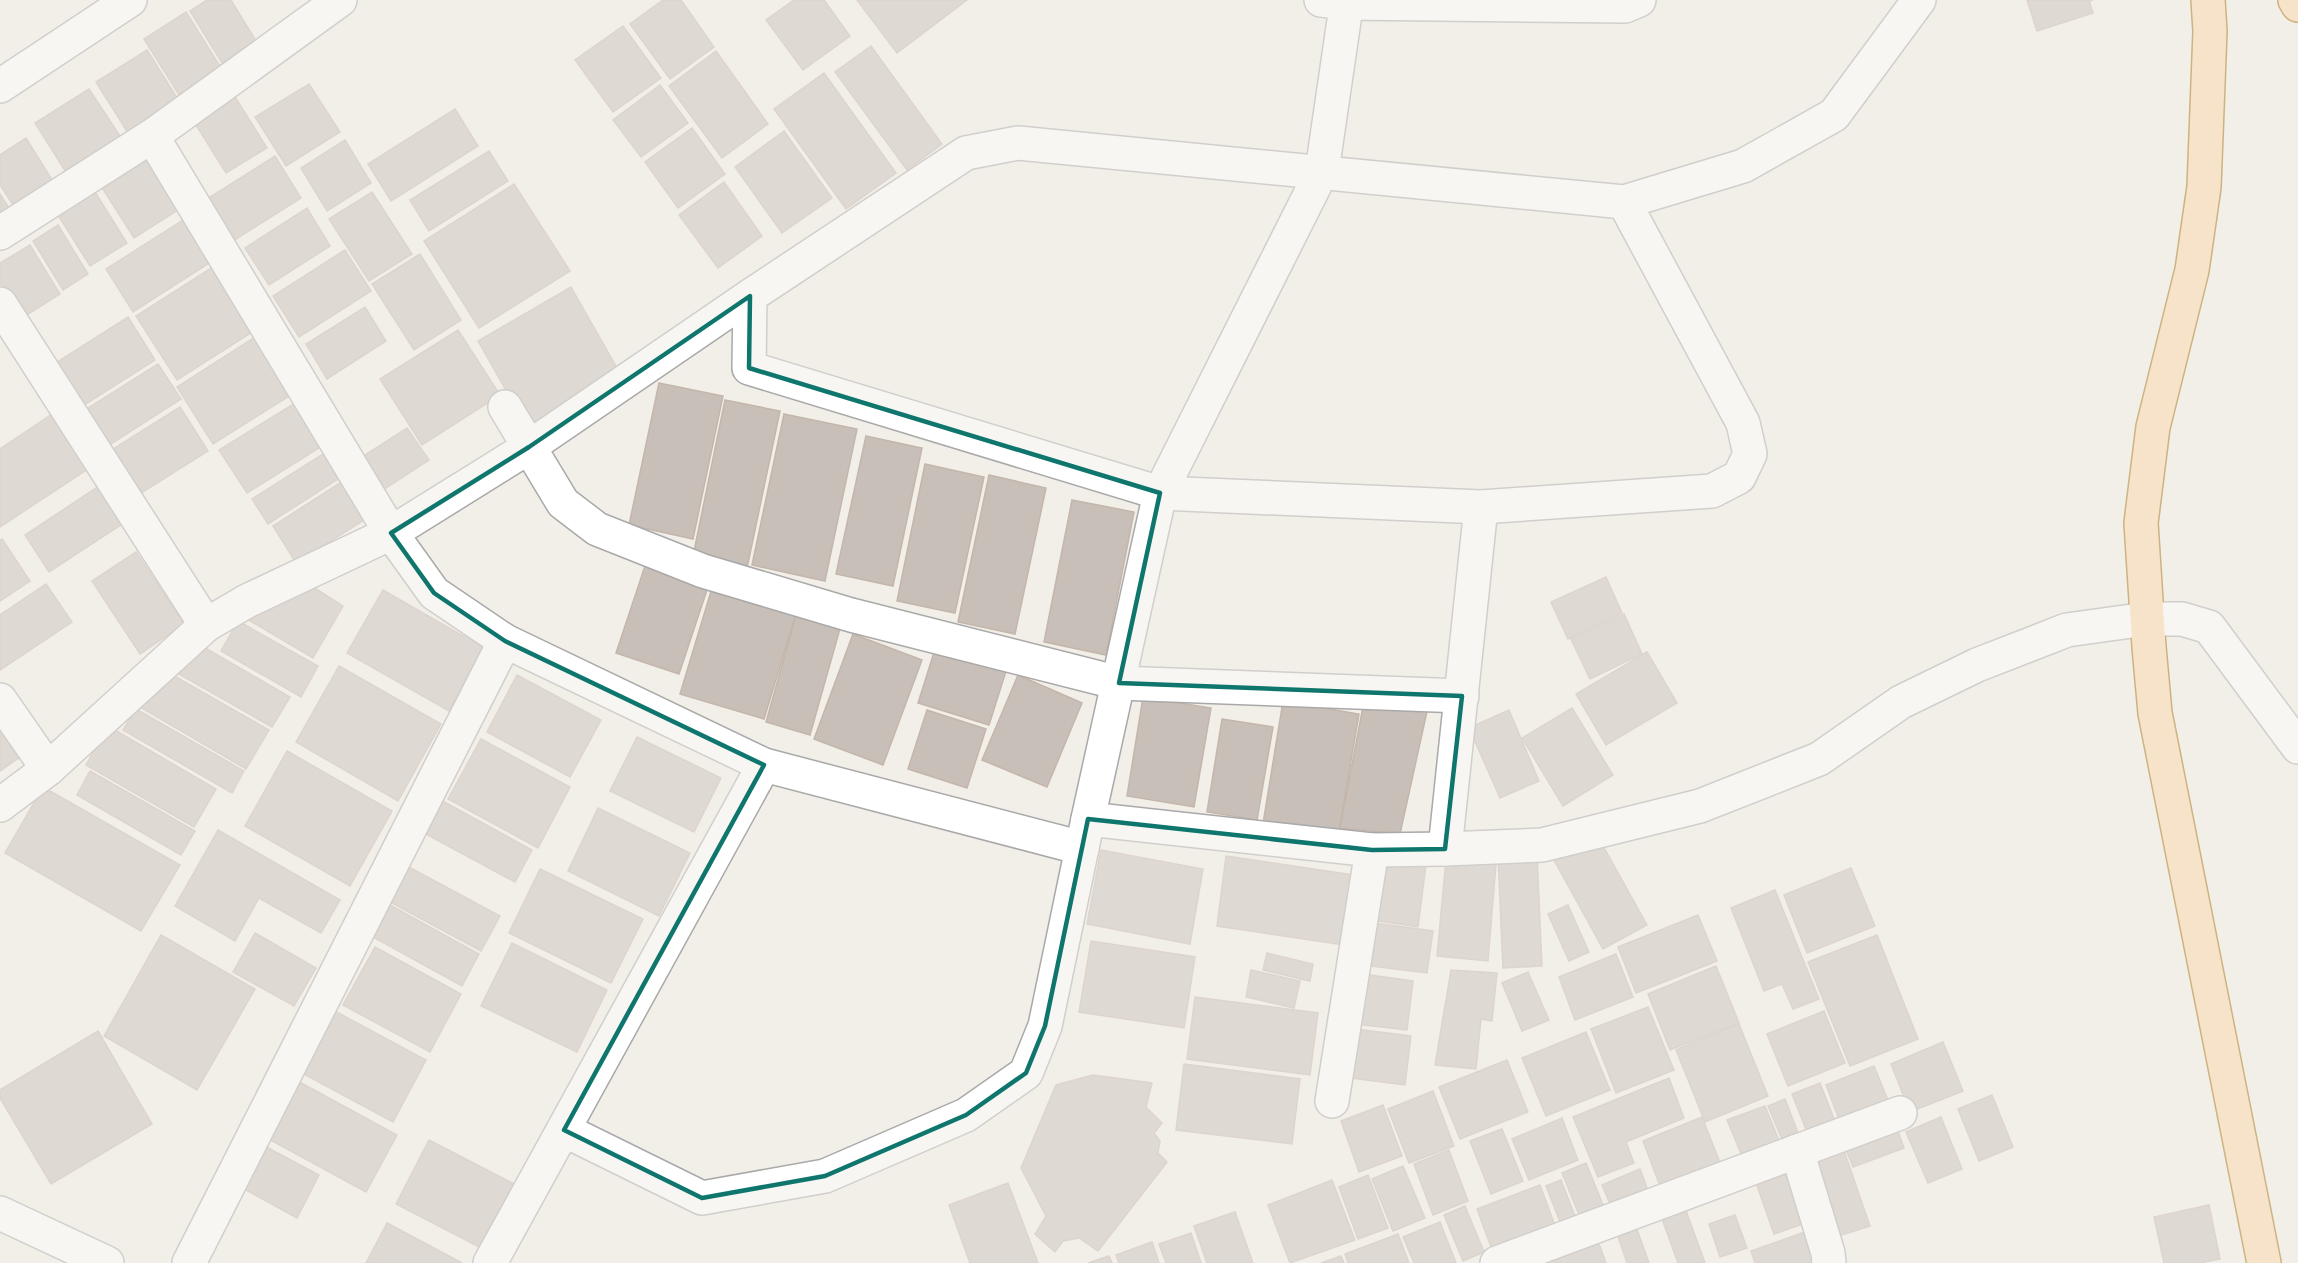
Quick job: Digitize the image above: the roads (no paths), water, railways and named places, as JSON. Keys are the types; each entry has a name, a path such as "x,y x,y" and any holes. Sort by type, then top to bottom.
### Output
{"main road":[{"path":"2208,0 2209,66 2204,187 2192,270 2152,427 2141,523 2146,619 2155,713 2264,1263"},
{"path":"2295,0 2298,5"}],"street":[{"path":"0,86 130,0"},
{"path":"0,233 152,136 340,0"},
{"path":"564,1130 702,1198 825,1176 966,1115 1026,1073 1045,1026 1160,493 1322,171 1338,1 1624,6 1639,0"},
{"path":"0,805 48,769 207,625 247,601 390,533 529,447 750,296 966,153 1018,143 1624,202 1743,166 1834,115 1919,0"},
{"path":"152,136 390,533 434,593 505,641 764,765 1085,834 1372,849 1542,845 1700,806 1819,759 1901,702 1977,665 2067,630 2146,619 2182,619 2209,627 2298,747"},
{"path":"750,296 749,368 1160,493 1482,507 1712,491 1739,477 1750,454 1743,423 1624,202"},
{"path":"0,304 207,625"},
{"path":"506,407 563,503 597,529 703,571 851,615 1119,683 1462,696"},
{"path":"1444,849 1482,507"},
{"path":"189,1263 505,641"},
{"path":"0,700 48,769"},
{"path":"490,1263 764,765"},
{"path":"1332,1101 1372,849"},
{"path":"1497,1263 1900,1113"},
{"path":"1797,1151 1829,1263"},
{"path":"0,1213 107,1263"}]}
